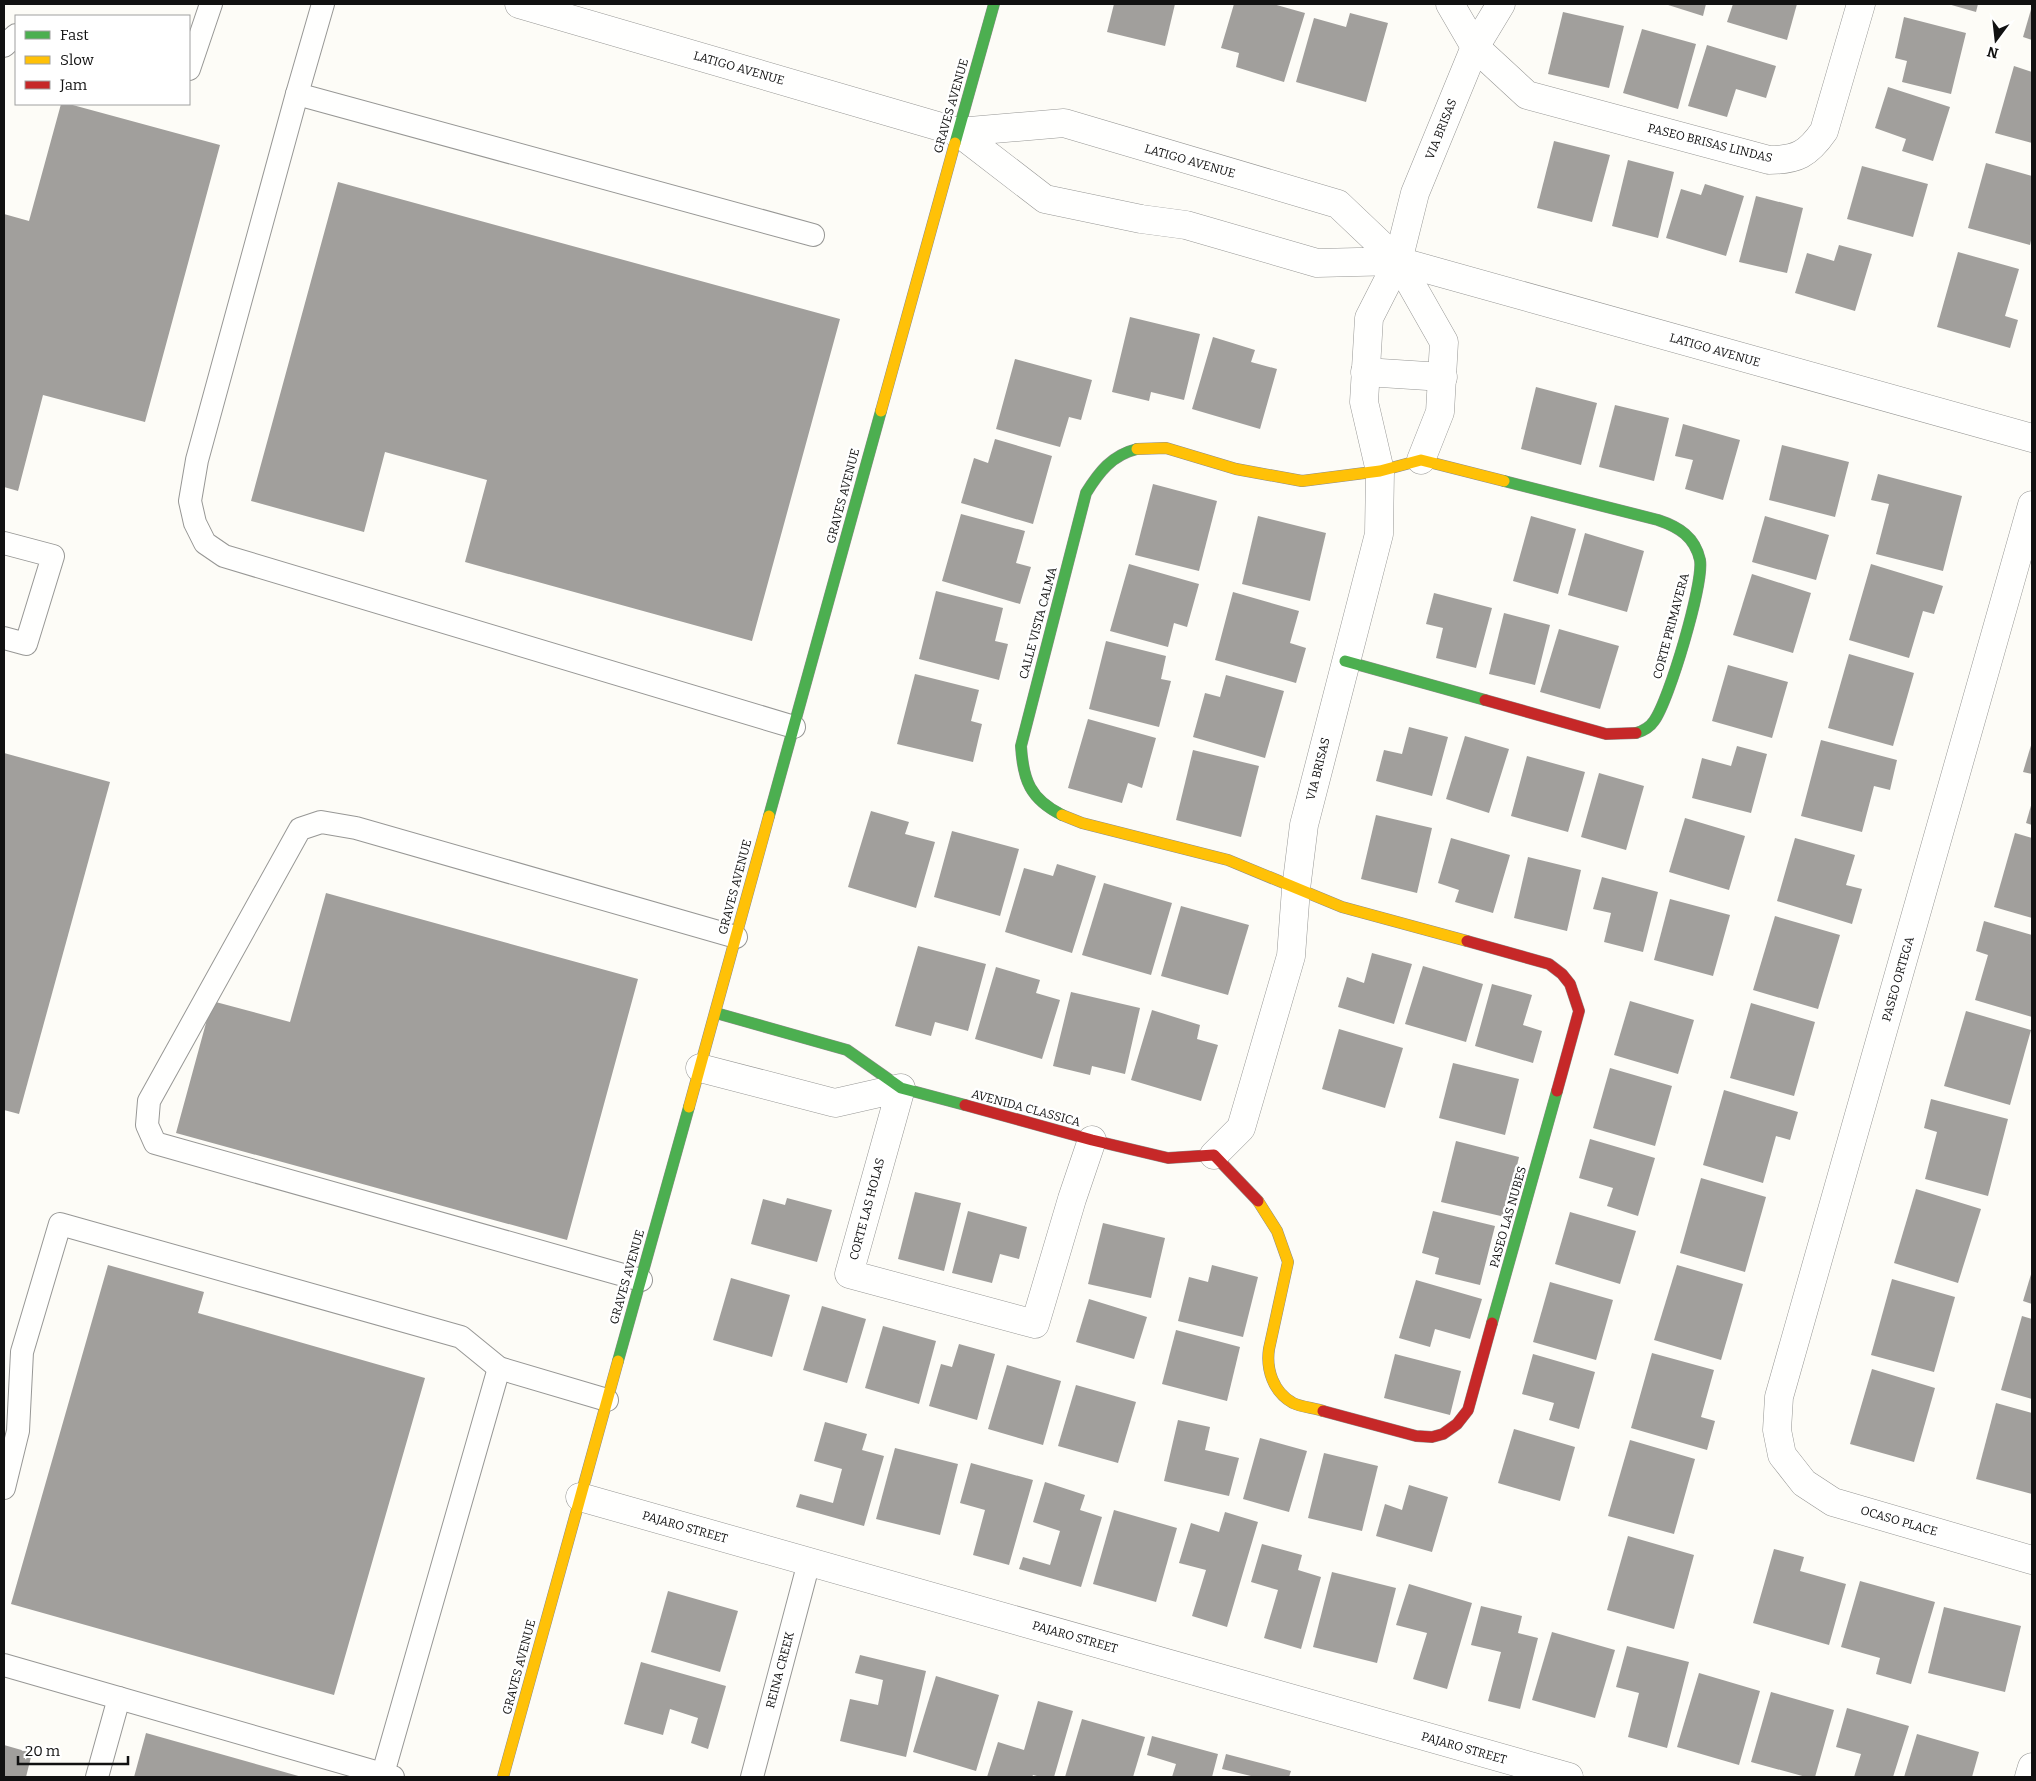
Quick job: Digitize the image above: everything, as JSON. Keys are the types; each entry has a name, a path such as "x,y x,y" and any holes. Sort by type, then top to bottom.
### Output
{"street":[{"name":"LATIGO AVENUE","path":"519,4 958,132 1064,123 1338,204 1398,261"},
{"name":"GRAVES AVENUE","path":"503,1777 994,4"},
{"name":"PASEO BRISAS LINDAS","path":"1450,4 1474,47 1527,95 1769,160 1786,160 1802,155 1814,146 1824,131 1861,4"},
{"name":"VIA BRISAS","path":"1214,1155 1241,1128 1291,956 1296,889 1304,825 1379,534 1380,471 1364,402 1369,318 1398,261 1414,192 1474,47 1501,4"},
{"name":"LATIGO AVENUE","path":"958,132 1045,199 1141,219 1186,225 1317,263 1398,261 2032,438"},
{"path":"1398,261 1444,342 1440,412 1421,460"},
{"path":"1365,372 1442,377"},
{"name":"CALLE VISTA CALMA","path":"1296,889 1228,860 1082,823 1058,814 1038,800 1028,786 1021,763 1021,746 1086,493 1098,472 1106,464 1124,452 1140,448 1166,448 1236,469 1302,481 1380,471"},
{"name":"CORTE PRIMAVERA","path":"1345,662 1606,734 1625,735 1641,731 1655,721 1666,699 1699,584 1700,562 1691,539 1679,528 1646,516 1421,460 1380,471"},
{"name":"PASEO ORTEGA","path":"1782,1454 1777,1430 1779,1397 2032,505"},
{"name":"PASEO LAS NUBES","path":"1214,1155 1254,1196 1277,1231 1288,1262 1272,1339 1267,1351 1267,1368 1273,1383 1284,1396 1293,1402 1398,1430 1417,1438 1434,1437 1449,1431 1462,1420 1468,1410 1579,1011 1576,995 1572,984 1563,973 1549,964 1342,907 1296,889"},
{"name":"AVENIDA CLASSICA","path":"716,1013 847,1050 900,1088 1092,1140 1168,1158 1214,1155"},
{"path":"700,1068 835,1102 900,1088"},
{"name":"CORTE LAS HOLAS","path":"900,1088 849,1274 1035,1324 1072,1199 1092,1140"},
{"name":"OCASO PLACE","path":"1782,1454 1804,1483 1833,1502 2032,1560"},
{"name":"PAJARO STREET","path":"580,1497 1569,1777"},
{"path":"2029,1777 2032,1767"}],"lane":[{"path":"190,66 211,4"},
{"path":"323,4 197,460 190,501 195,523 205,543 224,556 794,727"},
{"path":"4,46 15,36"},
{"path":"297,94 813,235"},
{"path":"4,543 53,556 26,644 4,638"},
{"path":"641,1280 155,1143 147,1124 149,1101 300,829 321,822 356,828 736,937"},
{"path":"4,1488 18,1431 22,1352 60,1224 461,1337 499,1368 608,1400"},
{"path":"4,1665 386,1776 499,1368"},
{"name":"REINA CREEK","path":"752,1777 809,1562"},
{"path":"97,1777 119,1698"}],"building":[{"path":"1114,4 1175,4 1165,46 1107,32"},
{"path":"1234,4 1273,4 1305,13 1284,82 1236,67 1239,53 1221,48"},
{"path":"1665,4 1706,4 1703,16"},
{"path":"1733,4 1797,4 1787,40 1727,22"},
{"path":"1948,4 1978,4 1976,12"},
{"path":"2032,6 2032,40 2023,37"},
{"path":"1563,12 1624,26 1609,88 1548,74"},
{"path":"1350,13 1388,23 1366,102 1296,82 1314,18 1346,27"},
{"path":"1904,17 1966,33 1951,94 1902,82 1907,61 1895,58"},
{"path":"1642,29 1696,44 1678,109 1623,93"},
{"path":"1707,45 1776,66 1766,98 1736,89 1727,117 1688,106"},
{"path":"2014,66 2032,72 2032,143 1995,133"},
{"path":"1888,87 1950,107 1933,161 1902,151 1906,139 1875,128"},
{"path":"61,105 73,105 220,145 145,422 43,395 18,491 4,487 4,214 29,221"},
{"path":"1554,141 1610,155 1592,222 1537,208"},
{"path":"1628,160 1674,172 1658,238 1612,226"},
{"path":"1986,163 2032,176 2032,236 2030,245 1968,228"},
{"path":"1862,166 1928,184 1913,237 1847,219"},
{"path":"338,182 840,319 752,641 465,562 487,480 385,452 364,532 251,501"},
{"path":"1705,184 1744,196 1726,256 1666,238 1681,189 1701,195"},
{"path":"1756,196 1803,208 1787,273 1739,262"},
{"path":"1839,245 1872,254 1855,311 1795,293 1807,253 1834,261"},
{"path":"1958,252 2019,269 2005,316 2018,320 2010,348 1937,327"},
{"path":"1130,317 1200,334 1184,400 1151,392 1149,401 1112,392"},
{"path":"1213,337 1255,350 1251,362 1277,369 1260,429 1192,409"},
{"path":"1015,359 1092,380 1081,420 1069,417 1060,447 996,429"},
{"path":"1536,387 1597,403 1581,465 1521,449"},
{"path":"1615,405 1669,418 1654,481 1599,467"},
{"path":"1683,424 1740,440 1723,500 1685,489 1693,460 1675,456"},
{"path":"995,439 1052,456 1033,524 961,503 974,458 988,463"},
{"path":"1782,445 1849,462 1835,517 1769,500"},
{"path":"1878,474 1962,496 1943,571 1876,554 1889,504 1871,500"},
{"path":"1153,484 1217,501 1199,571 1135,555"},
{"path":"961,514 1025,531 1016,563 1031,567 1020,604 942,581"},
{"path":"1258,516 1326,533 1310,601 1242,584"},
{"path":"1531,516 1576,529 1558,594 1513,581"},
{"path":"1765,516 1829,535 1816,580 1752,562"},
{"path":"1585,533 1644,551 1627,612 1568,595"},
{"path":"1129,564 1199,584 1187,627 1174,623 1168,647 1110,631"},
{"path":"1871,564 1943,586 1934,614 1923,611 1909,658 1849,640"},
{"path":"1752,574 1811,593 1793,653 1733,635"},
{"path":"936,591 1003,608 995,641 1008,644 999,680 919,659"},
{"path":"1233,592 1299,611 1290,643 1306,648 1296,683 1215,660"},
{"path":"1434,593 1492,608 1476,668 1436,658 1443,628 1426,624"},
{"path":"1504,613 1550,625 1535,685 1489,674"},
{"path":"1559,629 1619,646 1600,709 1540,692"},
{"path":"1106,641 1166,656 1161,679 1171,681 1159,727 1089,709"},
{"path":"1849,654 1914,673 1893,746 1828,728"},
{"path":"1728,665 1788,682 1772,738 1712,721"},
{"path":"915,674 979,690 971,721 982,724 973,762 897,744"},
{"path":"1226,675 1284,691 1265,758 1193,737 1205,693 1220,697"},
{"path":"1088,719 1156,738 1142,788 1128,783 1122,803 1068,788"},
{"path":"1409,727 1448,737 1432,796 1376,781 1384,750 1402,754"},
{"path":"1465,736 1509,749 1489,813 1446,799"},
{"path":"1821,740 1897,760 1890,790 1874,786 1862,832 1801,816"},
{"path":"2032,742 2032,774 2023,772"},
{"path":"1737,746 1767,754 1751,813 1692,798 1702,758 1731,766"},
{"path":"1193,750 1259,766 1241,837 1176,820"},
{"path":"4,753 110,782 19,1114 4,1110"},
{"path":"1527,756 1585,772 1568,832 1511,816"},
{"path":"1599,773 1644,786 1626,850 1581,837"},
{"path":"2032,802 2032,825 2026,823"},
{"path":"871,811 909,822 905,834 935,842 916,908 848,887"},
{"path":"1376,815 1432,828 1417,893 1361,879"},
{"path":"1685,818 1745,836 1729,890 1669,872"},
{"path":"952,831 1019,849 1000,916 934,897"},
{"path":"2015,833 2032,838 2032,918 1994,907"},
{"path":"1451,838 1510,855 1493,913 1455,902 1459,890 1438,883"},
{"path":"1795,838 1855,855 1846,885 1862,889 1852,924 1777,901"},
{"path":"1528,857 1581,870 1567,931 1514,918"},
{"path":"1057,864 1096,876 1072,953 1005,932 1024,868 1053,876"},
{"path":"1602,877 1658,892 1643,952 1604,942 1611,913 1593,909"},
{"path":"1104,883 1172,903 1151,975 1082,955"},
{"path":"326,893 638,979 567,1240 176,1133 212,1001 290,1022"},
{"path":"1670,899 1730,915 1713,976 1654,960"},
{"path":"1181,906 1249,925 1228,995 1161,976"},
{"path":"1775,916 1840,935 1818,1009 1753,990"},
{"path":"1984,921 2032,935 2032,1017 1975,1000 1988,955 1976,951"},
{"path":"918,946 986,964 968,1031 935,1022 931,1036 895,1026"},
{"path":"1372,953 1412,964 1394,1024 1338,1007 1347,977 1364,983"},
{"path":"1423,966 1483,984 1466,1042 1405,1024"},
{"path":"996,967 1040,980 1036,993 1060,1000 1042,1059 975,1039"},
{"path":"1492,984 1532,995 1523,1025 1542,1031 1533,1063 1475,1046"},
{"path":"1071,992 1140,1008 1125,1074 1092,1066 1090,1075 1053,1066"},
{"path":"1630,1001 1694,1020 1678,1074 1614,1055"},
{"path":"1751,1003 1815,1022 1794,1096 1730,1078"},
{"path":"1152,1010 1200,1025 1197,1039 1218,1045 1201,1101 1131,1080"},
{"path":"1966,1011 2031,1030 2010,1105 1944,1086"},
{"path":"1339,1029 1403,1048 1385,1108 1322,1089"},
{"path":"1453,1063 1519,1079 1505,1135 1439,1118"},
{"path":"1610,1068 1672,1086 1655,1146 1593,1128"},
{"path":"1724,1090 1798,1112 1790,1140 1776,1136 1763,1183 1703,1165"},
{"path":"1931,1099 2008,1119 1988,1196 1925,1179 1937,1132 1924,1128"},
{"path":"1590,1139 1655,1158 1638,1216 1607,1206 1613,1188 1579,1178"},
{"path":"1456,1141 1519,1157 1505,1217 1441,1202"},
{"path":"1701,1178 1766,1197 1745,1272 1680,1253"},
{"path":"1916,1189 1981,1209 1958,1283 1894,1263"},
{"path":"915,1192 961,1203 944,1271 898,1259"},
{"path":"787,1198 832,1210 817,1262 751,1244 763,1199 785,1205"},
{"path":"968,1211 1027,1227 1019,1259 1000,1254 992,1283 952,1273"},
{"path":"1433,1211 1495,1226 1480,1285 1435,1274 1439,1258 1422,1253"},
{"path":"1570,1212 1636,1231 1620,1284 1555,1264"},
{"path":"1103,1223 1165,1238 1151,1298 1088,1284"},
{"path":"108,1265 204,1292 198,1313 425,1378 334,1695 11,1604"},
{"path":"1212,1265 1258,1277 1243,1337 1178,1321 1189,1277 1208,1282"},
{"path":"1677,1265 1743,1284 1721,1360 1654,1340"},
{"path":"2032,1271 2032,1304 2023,1301"},
{"path":"731,1278 790,1295 772,1357 713,1340"},
{"path":"1892,1279 1955,1297 1934,1372 1871,1355"},
{"path":"1416,1280 1482,1299 1470,1339 1435,1329 1430,1347 1399,1338"},
{"path":"1550,1282 1613,1300 1596,1360 1533,1342"},
{"path":"1089,1299 1147,1317 1134,1359 1076,1342"},
{"path":"822,1306 866,1319 847,1383 803,1370"},
{"path":"2022,1316 2032,1319 2032,1399 2001,1390"},
{"path":"883,1326 936,1341 919,1404 865,1388"},
{"path":"1176,1330 1240,1347 1227,1401 1162,1384"},
{"path":"959,1344 995,1354 977,1420 929,1406 941,1364 952,1367"},
{"path":"1652,1353 1714,1370 1701,1417 1715,1421 1707,1450 1631,1428"},
{"path":"1395,1354 1461,1371 1450,1415 1384,1398"},
{"path":"1533,1354 1595,1372 1579,1429 1549,1420 1554,1403 1522,1394"},
{"path":"1007,1365 1061,1381 1043,1445 988,1429"},
{"path":"1872,1369 1935,1388 1914,1462 1850,1444"},
{"path":"1076,1385 1136,1402 1118,1463 1058,1446"},
{"path":"1996,1403 2032,1413 2032,1494 1976,1479"},
{"path":"1178,1420 1210,1427 1205,1450 1239,1458 1229,1496 1164,1481"},
{"path":"825,1422 867,1434 862,1450 884,1456 864,1526 796,1507 800,1494 833,1503 842,1469 814,1461"},
{"path":"1514,1429 1575,1447 1560,1501 1498,1483"},
{"path":"1260,1438 1307,1451 1289,1512 1243,1499"},
{"path":"1630,1440 1695,1459 1674,1534 1608,1516"},
{"path":"895,1448 958,1464 940,1535 876,1519"},
{"path":"1324,1453 1378,1466 1362,1531 1308,1518"},
{"path":"971,1463 1033,1480 1009,1565 973,1555 985,1510 960,1503"},
{"path":"1045,1482 1085,1495 1080,1510 1102,1517 1081,1587 1019,1569 1023,1557 1050,1565 1060,1531 1033,1522"},
{"path":"1409,1485 1448,1497 1432,1552 1376,1536 1385,1504 1402,1510"},
{"path":"1114,1510 1177,1528 1156,1602 1093,1584"},
{"path":"1225,1512 1258,1522 1227,1627 1192,1616 1206,1570 1179,1563 1191,1523 1219,1532"},
{"path":"1628,1536 1694,1555 1674,1629 1607,1610"},
{"path":"1262,1544 1302,1555 1298,1570 1321,1577 1301,1649 1264,1638 1278,1590 1251,1582"},
{"path":"1774,1549 1804,1557 1800,1571 1846,1584 1829,1645 1753,1623"},
{"path":"1332,1572 1396,1588 1377,1663 1313,1647"},
{"path":"1860,1581 1935,1602 1911,1684 1876,1674 1880,1658 1841,1647"},
{"path":"1409,1584 1472,1603 1447,1689 1413,1679 1427,1633 1396,1625"},
{"path":"668,1591 738,1611 720,1672 651,1652"},
{"path":"1481,1606 1522,1616 1518,1633 1538,1638 1520,1709 1488,1701 1501,1652 1471,1645"},
{"path":"1944,1607 2021,1626 2005,1692 1928,1673"},
{"path":"1552,1632 1615,1650 1595,1718 1532,1700"},
{"path":"1627,1646 1689,1662 1667,1748 1628,1737 1639,1693 1616,1687"},
{"path":"860,1655 926,1671 906,1757 840,1741 850,1699 878,1705 883,1680 855,1673"},
{"path":"641,1662 726,1686 708,1749 691,1743 698,1718 670,1709 663,1735 624,1724"},
{"path":"1699,1673 1760,1691 1739,1765 1677,1747"},
{"path":"936,1676 999,1695 976,1771 913,1752"},
{"path":"1771,1692 1834,1710 1815,1777 1806,1777 1751,1762"},
{"path":"1038,1701 1073,1711 1054,1777 1033,1775 1032,1777 987,1777 998,1742 1024,1750"},
{"path":"1847,1708 1909,1726 1893,1777 1854,1777 1861,1754 1836,1747"},
{"path":"1082,1719 1145,1737 1133,1777 1065,1777"},
{"path":"146,1733 302,1777 134,1777"},
{"path":"1917,1734 1979,1752 1972,1777 1904,1777"},
{"path":"1152,1736 1218,1754 1212,1777 1172,1777 1176,1764 1147,1755"},
{"path":"4,1745 32,1753 26,1777 4,1777"},
{"path":"1226,1754 1291,1771 1289,1777 1251,1777 1222,1769"}],"traffic: fast":[{"path":"955,143 994,4"},
{"path":"769,816 881,411"},
{"path":"1062,815 1042,802 1030,787 1026,779 1021,746 1086,493 1107,465 1120,455 1137,449"},
{"path":"1504,481 1658,520 1673,526 1685,534 1698,552 1700,573 1697,592 1684,642 1668,691 1654,721 1636,733"},
{"path":"1345,661 1485,700"},
{"path":"716,1013 847,1050 901,1088 965,1105"},
{"path":"1492,1323 1557,1091"},
{"path":"618,1361 689,1107"}],"traffic: slow":[{"path":"881,411 955,143"},
{"path":"1137,449 1166,448 1236,469 1302,481 1380,471 1421,460 1504,481"},
{"path":"1062,815 1082,823 1228,860 1342,907 1467,941"},
{"path":"689,1107 769,816"},
{"path":"1258,1201 1277,1231 1288,1262 1269,1349 1268,1357 1272,1379 1280,1393 1293,1403 1323,1411"},
{"path":"503,1777 618,1361"}],"traffic: jam":[{"path":"1485,700 1606,734 1636,733"},
{"path":"1467,941 1549,964 1562,974 1570,984 1579,1011 1557,1091"},
{"path":"965,1105 1092,1140 1168,1158 1214,1155 1258,1201"},
{"path":"1323,1411 1416,1436 1432,1437 1443,1434 1457,1424 1468,1410 1492,1323"}]}
